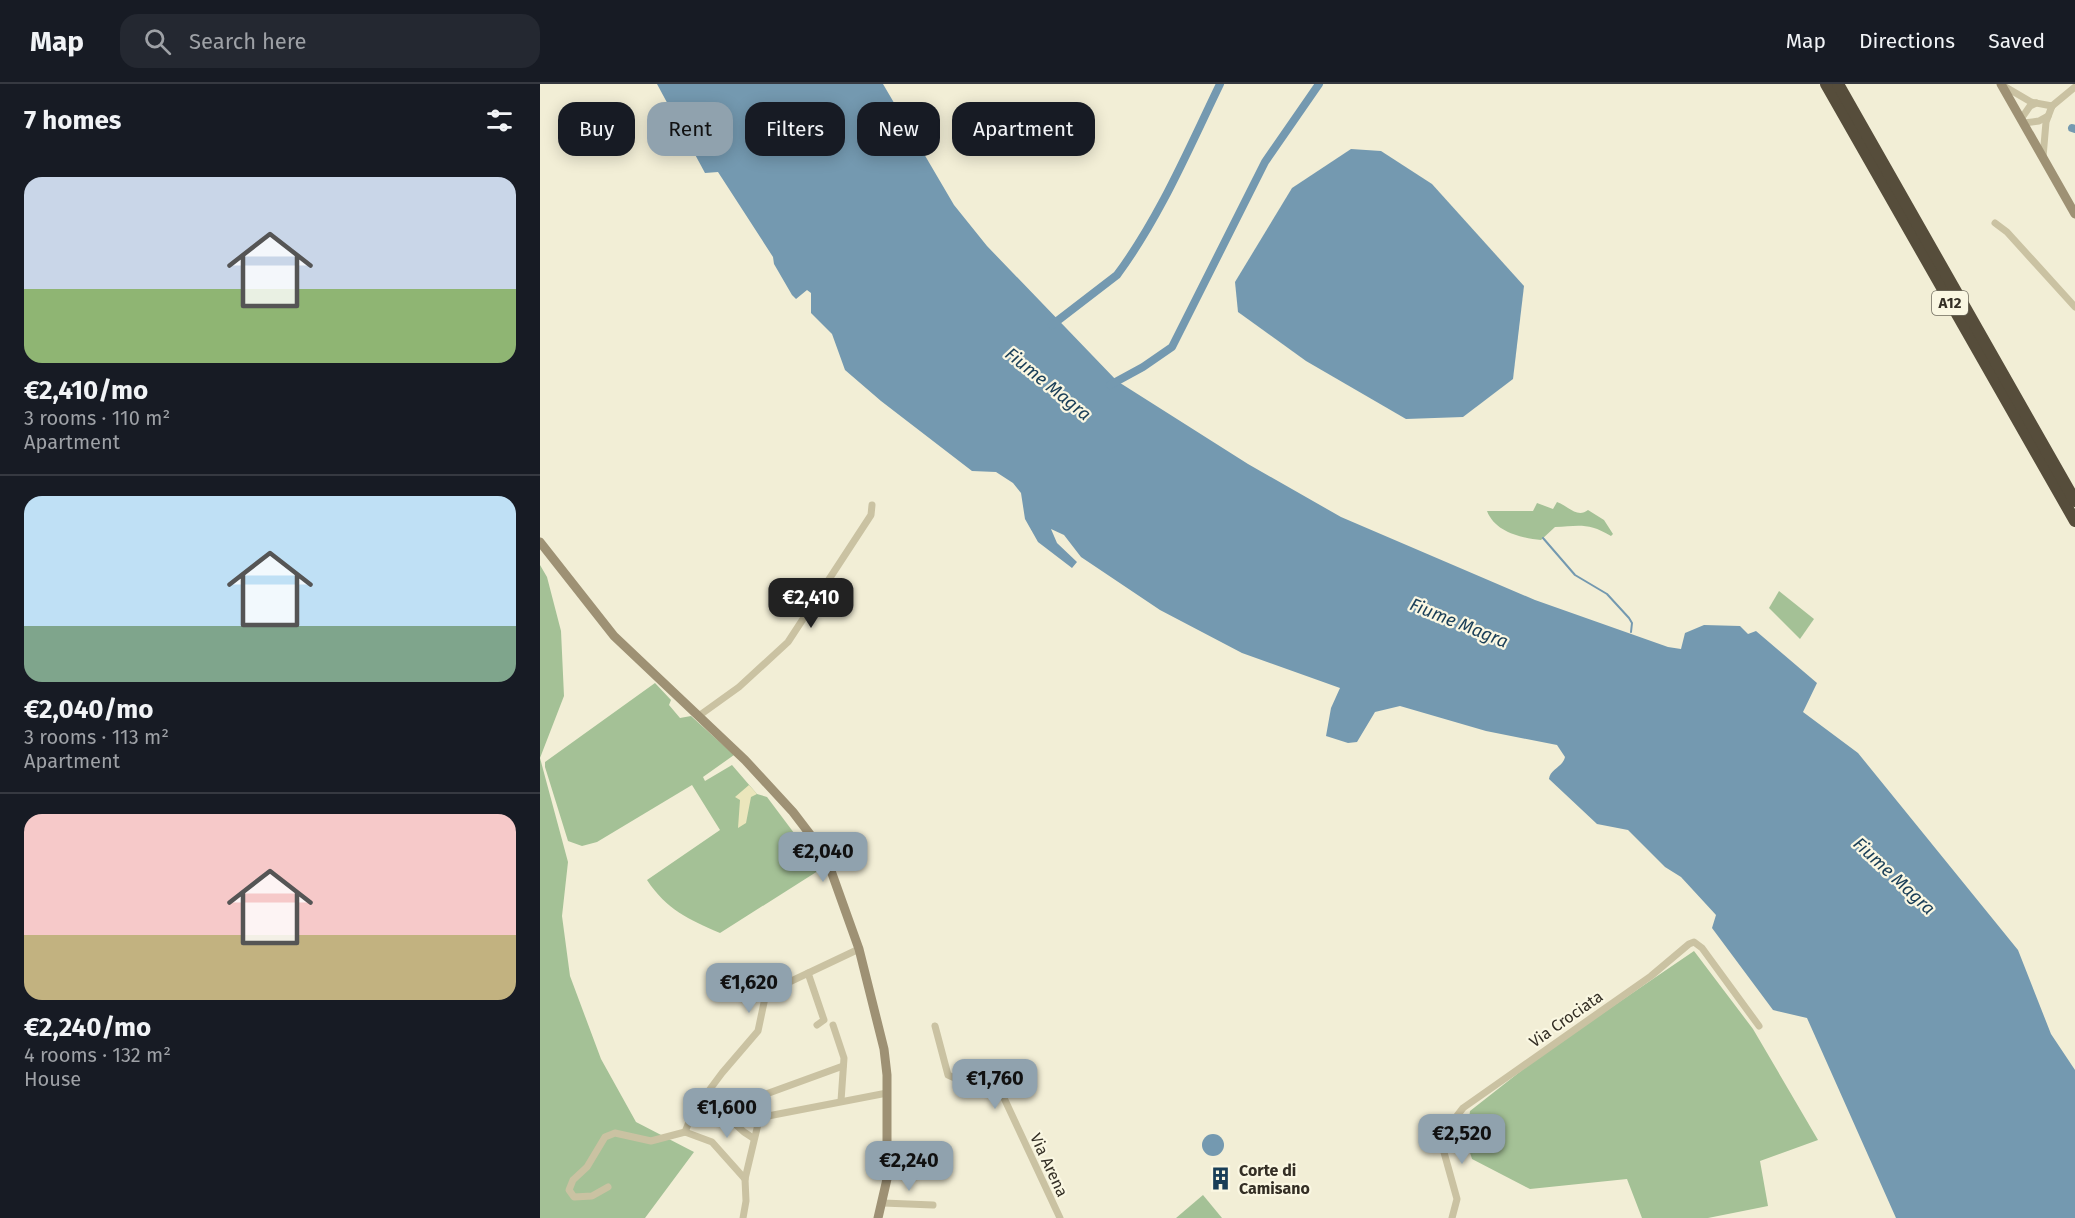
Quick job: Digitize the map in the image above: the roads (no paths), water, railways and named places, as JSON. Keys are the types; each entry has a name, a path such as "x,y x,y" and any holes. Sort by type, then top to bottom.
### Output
{"highway":[{"name":"A12","path":"1826,84 2075,522"},
{"name":"A12","path":"1838,84 2075,501"}],"main road":[{"path":"2002,84 2075,214"},
{"path":"540,542 614,636 745,760 816,839 832,870 859,949 884,1049 887,1093 887,1179 878,1218"}],"street":[{"path":"2002,84 2019,96 2052,106"},
{"path":"2043,157 2048,116 2052,106 2075,87"},
{"path":"2036,103 2030,106 2022,121 2039,121 2048,116"},
{"path":"1995,223 2000,225 2075,307"},
{"path":"700,715 739,687 788,642 871,515 872,505"},
{"name":"Via Crociata","path":"1452,1218 1457,1199 1440,1138 1463,1108 1650,976 1689,944 1694,942 1702,948 1759,1026"},
{"path":"685,1132 693,1112 758,1031 766,993 859,949"},
{"path":"808,973 824,1020 817,1025"},
{"path":"833,1025 839,1038 843,1066 841,1101"},
{"name":"Via Arena","path":"935,1026 948,1075 957,1079 979,1077 985,1079 1004,1098 1060,1218"},
{"path":"753,1138 736,1124 726,1109 843,1066"},
{"path":"743,1218 746,1201 745,1179 759,1120 768,1116 887,1093"},
{"path":"608,1187 582,1199 574,1197 569,1190 573,1179 587,1167 605,1137 615,1133 651,1141 685,1132 712,1142 745,1179"},
{"path":"883,1203 933,1205"}],"water":[{"name":"Fiume Magra","path":"657,84 883,84 894,102 857,102 857,156 925,156 954,205 987,246 1117,381 1248,464 1341,517 1535,600 1668,647 1681,649 1685,633 1704,625 1740,626 1748,634 1756,631 1817,683 1803,712 1858,753 2018,950 2051,1034 2075,1070 2075,1218 1896,1218 1807,1018 1773,1010 1712,928 1716,915 1681,877 1665,867 1628,830 1597,824 1549,779 1565,757 1557,745 1486,731 1400,706 1375,712 1357,742 1348,743 1326,736 1331,708 1340,688 1242,653 1160,610 1081,557 1064,535 1051,529 1057,543 1077,562 1072,568 1038,542 1025,519 1021,493 1013,483 996,472 972,471 881,401 845,370 832,334 811,313 811,293 807,290 796,299 792,295 774,264 773,257 718,172 705,173 696,156 733,156 733,102 667,102"},
{"path":"1351,149 1381,151 1432,184 1524,286 1513,379 1463,417 1406,419 1306,361 1238,312 1235,282 1292,188"},
{"path":"1213,1134 1221,1137 1224,1145 1221,1153 1213,1156 1205,1153 1202,1145 1205,1137"}],"waterway":[{"path":"1052,325 1117,275 1133,253 1173,182 1220,84"},
{"path":"1110,385 1143,367 1172,347 1265,162 1319,84"},
{"path":"1543,538 1575,575 1607,594 1629,618 1632,623 1631,632"}],"place":[{"name":"Corte di Camisano","path":"1221,1179"}]}
